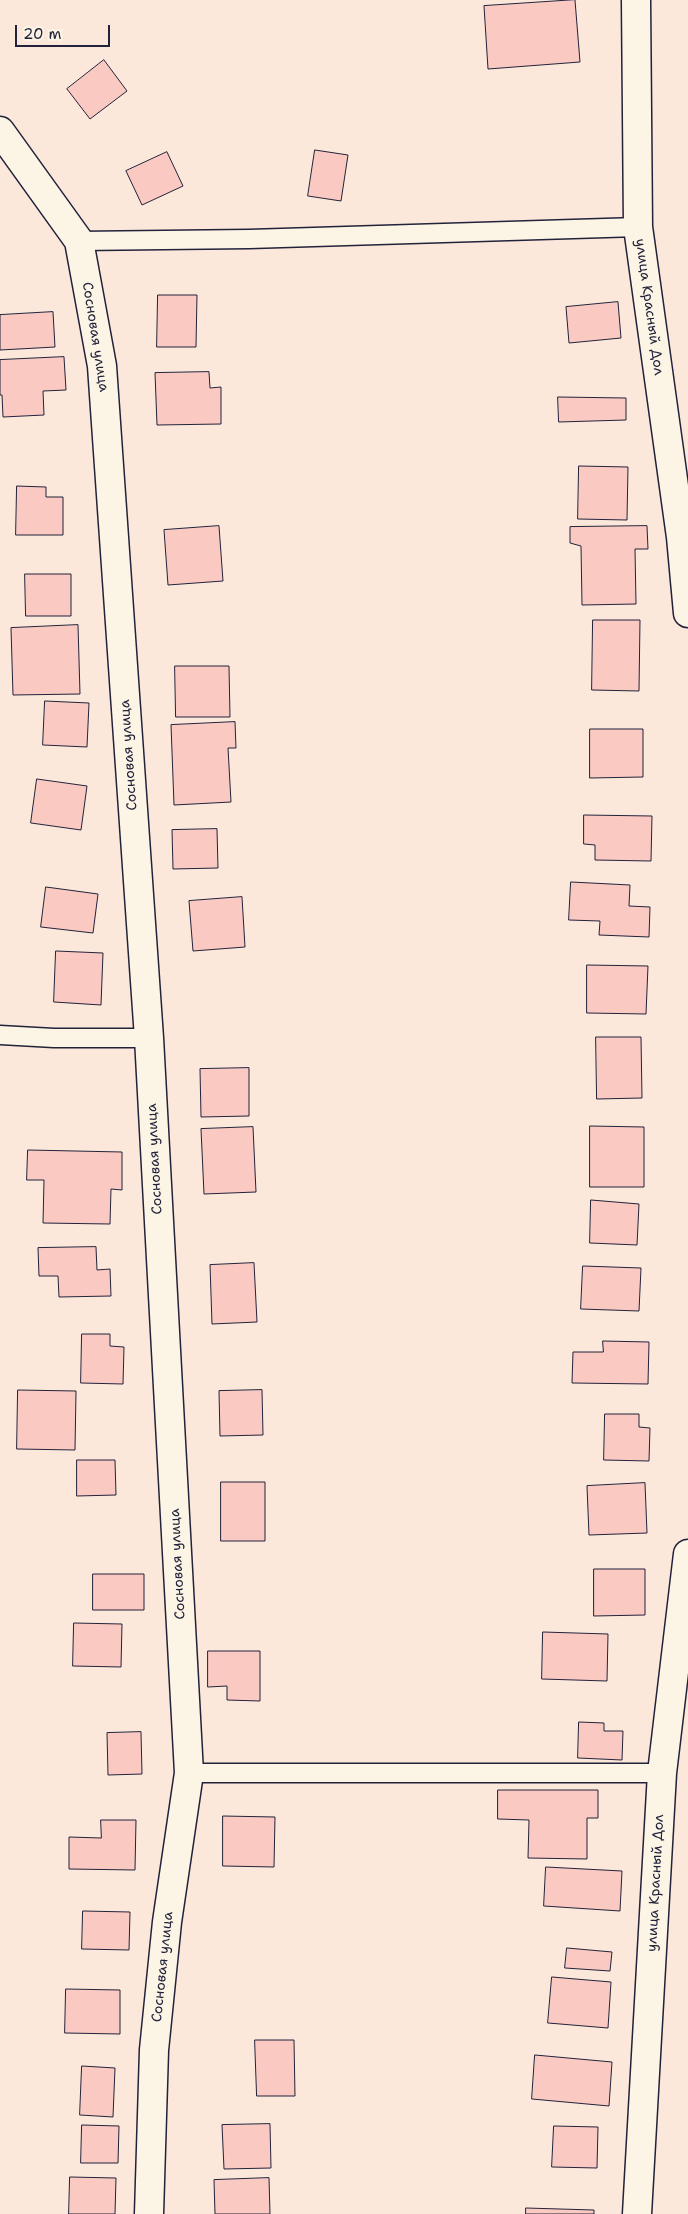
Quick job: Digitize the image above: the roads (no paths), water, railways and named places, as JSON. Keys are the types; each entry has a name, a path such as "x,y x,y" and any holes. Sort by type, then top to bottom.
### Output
{"street":[{"name":"улица Красный Дол","path":"636,0 638,227 680,528 688,613"},
{"name":"Сосновая улица","path":"0,131 79,241 102,366 149,1038 189,1773 167,1922 154,2050 149,2214"},
{"name":"улица Красный Дол","path":"638,2214 662,1773 688,1554"}],"lane":[{"path":"79,241 249,240 638,227"},
{"path":"0,1035 54,1038 149,1038"},
{"path":"189,1773 662,1773"}]}
